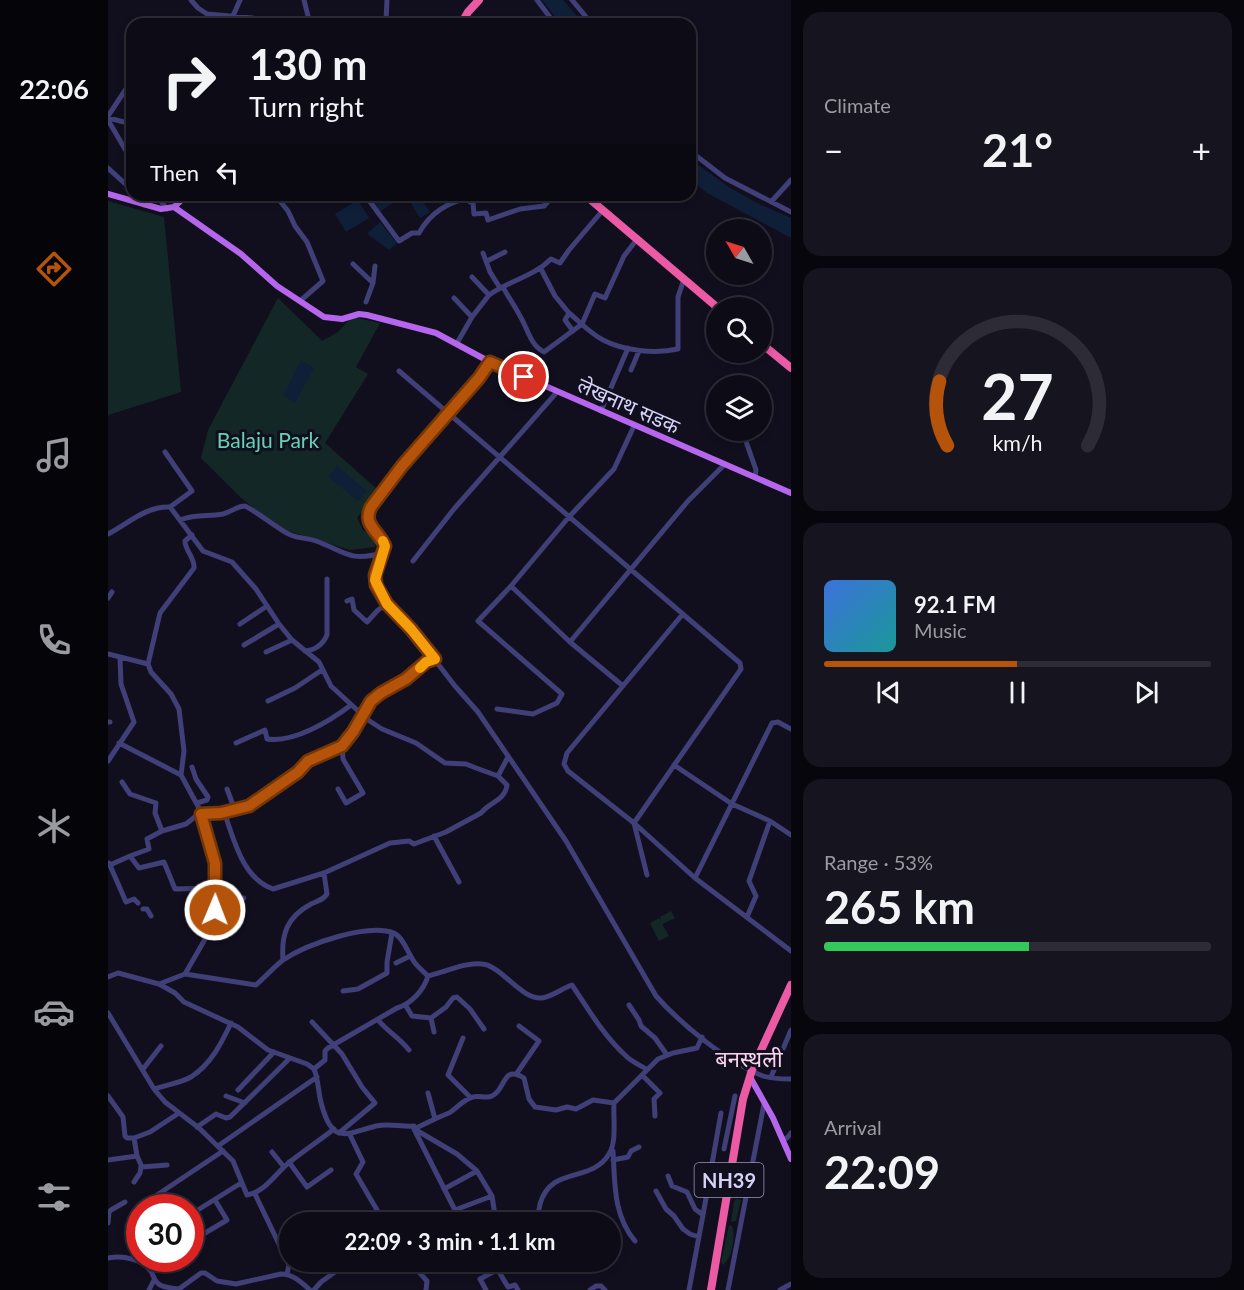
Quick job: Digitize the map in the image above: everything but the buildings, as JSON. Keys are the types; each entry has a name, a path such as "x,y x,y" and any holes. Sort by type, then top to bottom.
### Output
{"highway":[{"path":"465,18 475,1"},
{"path":"592,201 706,298"},
{"path":"772,352 791,368"},
{"name":"NH39","path":"711,1290 743,1099 751,1074 790,988"}],"main road":[{"path":"108,194 126,200"},
{"path":"131,201 171,208 180,201"},
{"name":"लेखनाथ सडक","path":"171,208 235,249 269,279 324,317 342,319 359,314 367,315 436,333 490,362 791,493"},
{"path":"751,1074 791,1159"}],"street":[{"path":"191,0 207,14 245,18"},
{"path":"233,16 240,0"},
{"path":"304,0 308,18"},
{"path":"386,18 387,0"},
{"path":"537,0 550,18"},
{"path":"572,0 587,18"},
{"path":"108,118 126,90"},
{"path":"108,118 126,122"},
{"path":"108,118 126,150"},
{"path":"696,156 725,178 791,212"},
{"path":"108,168 126,184"},
{"path":"771,202 791,180"},
{"path":"141,201 144,205"},
{"path":"163,201 171,208"},
{"path":"280,201 307,242 323,281 300,301"},
{"path":"369,201 399,241 411,233 419,232 439,210 457,201"},
{"path":"470,201 473,203 474,214 486,213 488,220 520,209 544,206 549,201"},
{"path":"457,343 472,317 489,296 502,287 541,269 552,259 560,263 568,250 603,210"},
{"path":"483,253 492,277 502,287 538,349 544,352 582,324 594,295 605,298 625,254 638,238"},
{"path":"487,261 505,252"},
{"path":"353,264 373,283"},
{"path":"366,302 373,283 375,266"},
{"path":"541,269 555,296 582,324 604,341 639,351 668,351 679,347 678,297 684,279"},
{"path":"472,277 489,296"},
{"path":"454,298 472,317"},
{"path":"569,313 565,320 573,331"},
{"path":"601,411 628,348"},
{"path":"631,370 639,351"},
{"path":"490,362 479,378 392,478 369,513 369,524 383,540 385,546 375,580 387,604 411,629 478,712 566,841 656,996 673,1015 751,1074 791,1079"},
{"path":"399,371 740,663 741,669 634,823 646,875"},
{"path":"412,561 454,509 557,392"},
{"path":"497,709 533,714 557,703 561,694 478,621 614,469 634,426"},
{"path":"746,441 756,470 754,477"},
{"path":"108,534 158,506 170,507 192,492 165,452"},
{"path":"570,642 688,501 724,465"},
{"path":"180,520 193,515 224,514 245,506 294,537 314,540 347,556 369,557 383,553"},
{"path":"170,507 203,551 232,562 256,590 292,640 313,657 331,686 362,715 382,729 416,743 444,763 466,764 498,776 507,785 506,792 501,798 484,808 476,816 420,843 414,844 409,841 390,843 324,873 276,889 268,888 245,866 224,812"},
{"path":"181,775 184,752 179,709 171,694 151,672 148,664 160,613 194,568 193,557 185,544 185,541 192,535"},
{"path":"304,651 312,650 323,643 327,635 327,579"},
{"path":"511,586 570,642 623,686"},
{"path":"108,598 112,592"},
{"path":"347,601 352,599 354,610 367,622 387,604"},
{"path":"240,624 267,606"},
{"path":"682,615 567,753 564,764 568,771 634,823 695,878 791,951"},
{"path":"244,645 279,624"},
{"path":"266,652 292,640"},
{"path":"108,654 148,664"},
{"path":"108,761 134,722 121,684 120,658"},
{"path":"138,903 134,899 126,902 109,863 149,849 148,838 186,824 196,816 235,810 260,800 298,772 308,761 342,746 371,701 406,679 426,662 435,659"},
{"path":"268,701 295,688 322,670"},
{"path":"236,742 265,730 267,739 290,738 330,720 351,705"},
{"path":"695,878 772,723 778,722 791,729"},
{"path":"119,743 181,775 201,814 215,863 215,901 212,927 185,974"},
{"path":"338,789 346,803 363,793 343,759 342,746"},
{"path":"498,776 508,757"},
{"path":"674,765 732,804 770,821 791,835"},
{"path":"192,767 196,779 208,796 207,800 197,803"},
{"path":"122,782 130,794 156,803 155,813 162,831"},
{"path":"227,789 235,810"},
{"path":"747,917 756,896 749,880 770,821"},
{"path":"434,836 459,882"},
{"path":"130,856 139,868 166,863 175,889 216,888"},
{"path":"283,960 283,942 288,925 309,905 325,898 327,894 324,873"},
{"path":"215,901 244,898"},
{"path":"143,909 147,909 151,916"},
{"path":"159,984 185,974 256,985 283,960 315,945 369,930 392,933 400,938 410,956 428,976"},
{"path":"343,991 357,989 387,973 392,933"},
{"path":"396,963 410,956"},
{"path":"314,1069 325,1060 325,1051 332,1045 397,1008 406,1006 420,990 428,976 481,963 537,997 547,996 572,985 587,1010 628,1059 644,1072 660,1093 654,1100 655,1116"},
{"path":"108,977 118,973 159,984 175,993 184,1002 231,1023 274,1052 289,1059 301,1061 314,1069 322,1107 336,1131 350,1135 376,1126 391,1124 414,1126 454,1210 492,1196"},
{"path":"406,1006 412,1017 431,1018 457,997 470,1009 484,1029"},
{"path":"629,1005 641,1026 655,1038 666,1056"},
{"path":"108,1013 154,1089 165,1102 219,1146 233,1161 247,1195 255,1194 277,1176 287,1164 375,1102 362,1087 342,1054 332,1045 322,1030 316,1029 312,1022"},
{"path":"431,1018 435,1032"},
{"path":"378,1020 398,1035 409,1050"},
{"path":"154,1089 189,1078 201,1068 215,1055 231,1023"},
{"path":"517,1073 539,1041 519,1026"},
{"path":"771,1077 791,1030"},
{"path":"635,1241 622,1224 618,1212 612,1146 614,1103 658,1059 696,1048 702,1037"},
{"path":"463,1038 448,1075 470,1097"},
{"path":"143,1069 161,1046"},
{"path":"238,1090 274,1052"},
{"path":"197,1127 216,1114 226,1118 230,1117 289,1059"},
{"path":"414,1129 449,1113 470,1097 490,1097 511,1073 517,1073 526,1081 529,1099 535,1107 556,1110 567,1107 576,1109 593,1100 614,1103"},
{"path":"219,1146 317,1077"},
{"path":"428,1093 435,1119"},
{"path":"108,1096 123,1117 127,1138 150,1132 179,1113"},
{"path":"226,1096 245,1103"},
{"path":"724,1149 735,1096"},
{"path":"728,1290 764,1104"},
{"path":"689,1290 721,1113"},
{"path":"414,1129 457,1154 477,1171 492,1196 494,1212"},
{"path":"782,1139 787,1138 791,1133"},
{"path":"350,1135 363,1162 356,1174 378,1212"},
{"path":"134,1138 141,1166 140,1173 134,1182"},
{"path":"538,1212 543,1193 550,1184 598,1166 610,1154 612,1146"},
{"path":"613,1160 628,1157 630,1152 639,1147"},
{"path":"158,1194 223,1151"},
{"path":"272,1152 287,1164 307,1187 331,1170"},
{"path":"108,1160 137,1156"},
{"path":"141,1166 166,1165"},
{"path":"444,1188 477,1171"},
{"path":"668,1176 672,1186 687,1192 695,1209 703,1215"},
{"path":"204,1206 241,1183"},
{"path":"656,1191 666,1209 674,1215 683,1229 699,1237"},
{"path":"255,1194 289,1265 287,1274"},
{"path":"204,1234 226,1220 215,1200"},
{"path":"108,1223 111,1210 125,1202"},
{"path":"108,1258 124,1257 140,1262 151,1272 154,1280 162,1286 179,1289 201,1273 205,1273 217,1281 236,1287 273,1275 287,1274 312,1290 335,1272"},
{"path":"418,1272 426,1281 426,1290"},
{"path":"486,1290 480,1279 493,1272"},
{"path":"496,1272 508,1287 514,1285 518,1290"},
{"path":"149,1290 154,1280"},
{"path":"780,1290 791,1284"},
{"path":"590,1290 596,1286 601,1286 604,1290"}],"green space":[{"path":"108,201 164,217 181,392 108,415"},
{"name":"Balaju Park","path":"278,298 322,341 338,332 352,317 380,323 356,367 368,374 325,443 378,490 357,518 363,530 376,538 375,547 350,550 285,530 267,519 238,495 201,458 208,430"},
{"path":"671,911 675,918 662,924 669,936 659,941 650,923 659,918 661,921 660,917"},
{"path":"736,1199 741,1200 736,1221 731,1222 734,1202"},
{"path":"729,1225 732,1226 733,1241 729,1258 723,1265 721,1262"}],"water":[{"path":"542,0 563,0 579,18 556,18"},
{"path":"696,163 755,202 791,218 791,238 772,228 772,219 756,219 707,193 696,184"},
{"path":"359,201 369,218 346,232 335,214"},
{"path":"373,201 395,201 380,212"},
{"path":"410,201 423,201 430,212 420,218"},
{"path":"380,222 397,243 389,250 367,234"},
{"path":"301,360 314,368 295,403 283,395"},
{"path":"337,466 367,491 358,501 328,477"}],"slow traffic":[{"path":"383,541 385,546 375,575 376,585 387,604 435,659 426,662 420,668"}],"district":[{"name":"बनस्थली","path":"749,1058"}],"route":[{"path":"215,910 215,863 201,814 221,813 249,806 288,780 308,761 342,746 371,701 416,672 426,662 435,659 387,604 376,585 375,575 385,546 383,540 369,524 371,507 392,478 463,397 490,362 524,377"}]}
